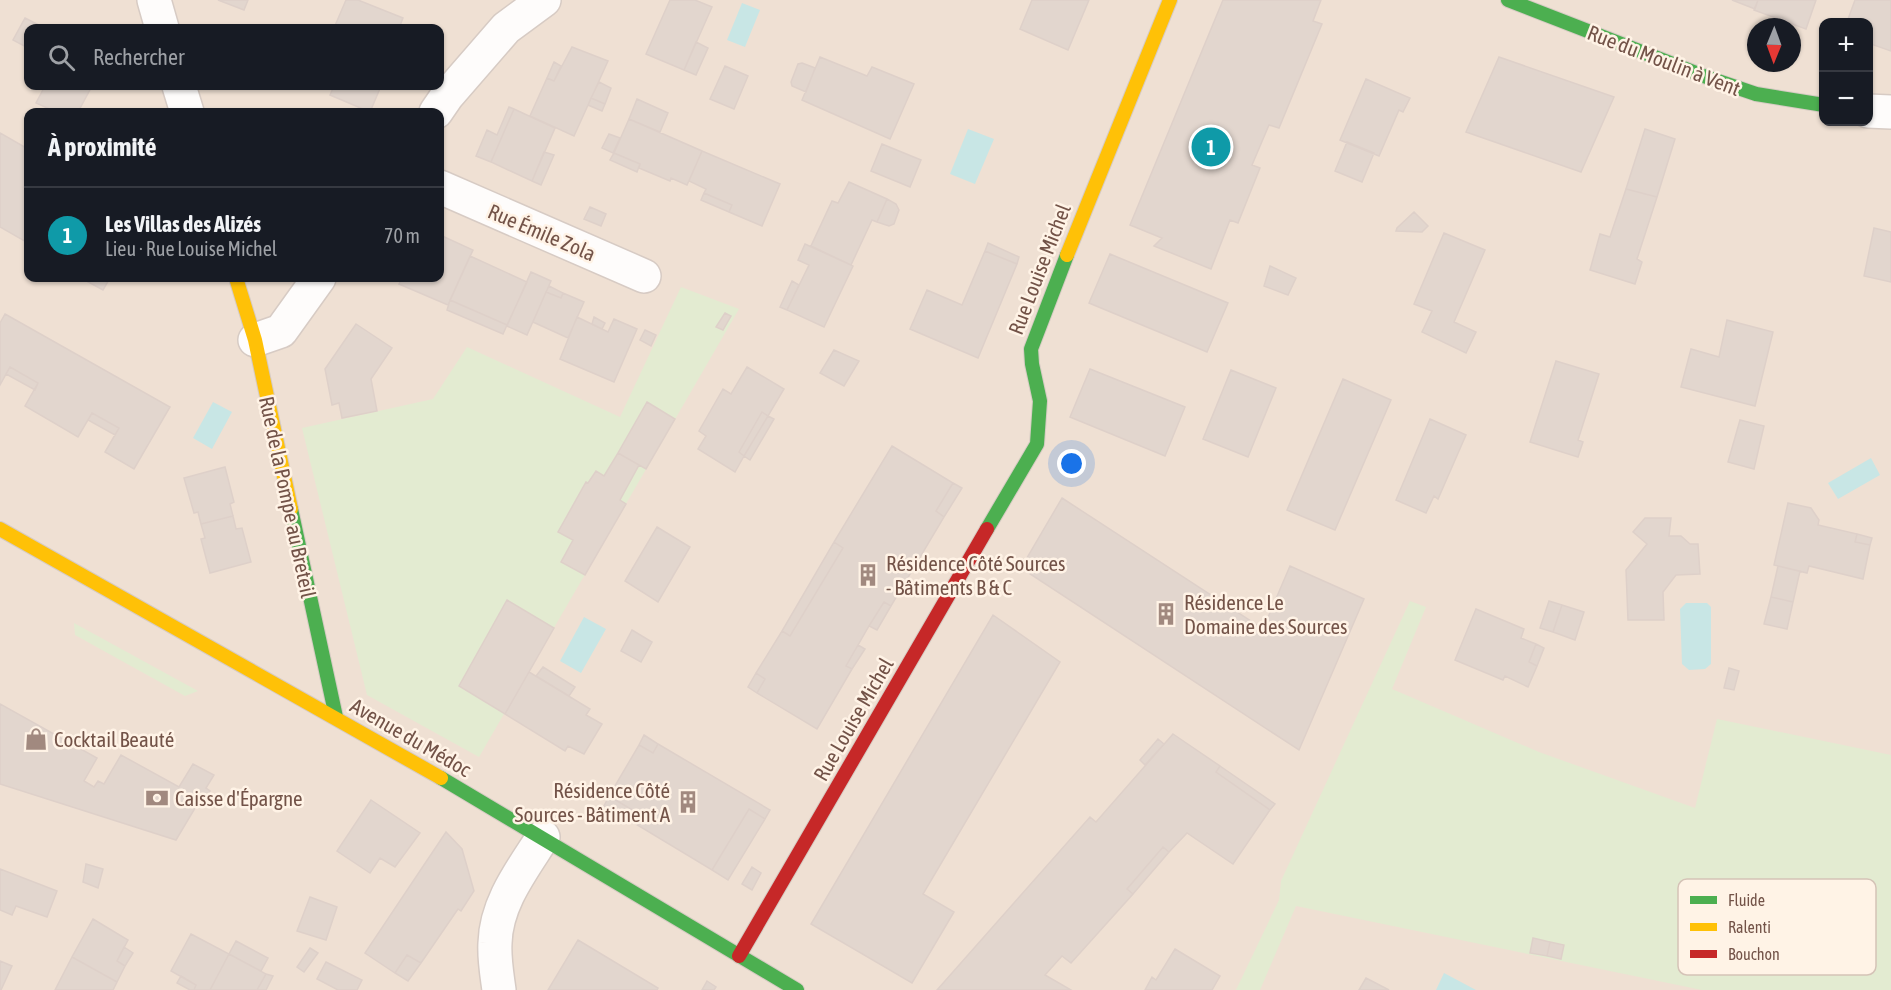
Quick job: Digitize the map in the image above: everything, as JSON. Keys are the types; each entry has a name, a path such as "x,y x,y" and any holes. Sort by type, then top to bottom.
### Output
{"street":[{"path":"154,0 161,24"},
{"path":"439,108 506,28 544,0"},
{"name":"Rue Louise Michel","path":"740,956 1037,444 1040,399 1030,364 1033,340 1170,0"},
{"name":"Rue du Moulin à Vent","path":"1508,0 1756,94 1819,104"},
{"path":"180,90 186,108"},
{"path":"1873,111 1891,112"},
{"name":"Rue Émile Zola","path":"444,190 644,276"},
{"name":"Rue de la Pompe au Breteil","path":"237,282 255,340 336,717"},
{"path":"255,340 281,330 316,282"},
{"name":"Avenue du Médoc","path":"0,529 336,717 543,837 796,990"},
{"path":"499,990 495,942 498,919 507,896 543,837"}],"shaded area":[{"path":"0,0 1891,0 1891,990 0,990"}],"green space":[{"path":"681,287 739,309 479,757 367,695 302,428 433,399 467,347 620,417"},
{"path":"1410,601 1426,607 1392,689 1539,752 1695,808 1717,719 1891,755 1891,990 1702,990 1296,906 1260,990 1236,990 1279,900 1281,881"},
{"path":"74,623 198,691 185,696 75,635"}],"water":[{"path":"742,3 760,10 745,47 727,40"},
{"path":"968,129 994,139 975,184 950,174"},
{"path":"213,402 232,412 212,449 193,438"},
{"path":"1871,458 1880,475 1838,499 1828,483"},
{"path":"1686,603 1707,603 1711,607 1711,664 1705,669 1689,670 1682,664 1680,609"},
{"path":"584,617 606,629 581,673 560,661"},
{"path":"1444,973 1476,990 1436,990"}],"building":[{"path":"218,0 248,0 244,10"},
{"path":"346,0 358,0 403,18 401,24 336,24"},
{"path":"670,0 695,0 712,7 684,70 646,54"},
{"path":"1032,0 1089,0 1068,50 1020,29"},
{"path":"1223,0 1321,0 1313,21 1322,24 1279,128 1269,125 1252,165 1260,168 1238,223 1230,220 1211,269 1154,246 1162,238 1130,225"},
{"path":"1732,0 1758,0 1755,9"},
{"path":"1758,0 1816,0 1806,29 1801,27 1801,18 1776,18 1754,10"},
{"path":"1855,0 1891,0 1891,51 1873,45 1873,18 1848,18"},
{"path":"25,18 37,24 24,24 24,46 13,40"},
{"path":"696,42 708,48 696,75 684,70"},
{"path":"572,47 608,61 574,136 530,116 547,78 554,81"},
{"path":"820,57 867,76 872,67 914,84 890,139 802,100"},
{"path":"1499,57 1614,97 1581,172 1466,132"},
{"path":"554,62 561,66 554,81 547,78"},
{"path":"802,63 815,68 806,92 792,86 791,82 798,64"},
{"path":"725,66 748,76 734,109 710,99"},
{"path":"1366,79 1410,98 1403,112 1399,110 1379,156 1340,140"},
{"path":"599,82 611,88 605,104 591,98"},
{"path":"43,90 90,90 80,108 47,108 36,103"},
{"path":"332,90 379,90 372,108 361,108 330,95"},
{"path":"591,98 605,104 602,111 588,105"},
{"path":"637,99 668,113 660,132 629,119"},
{"path":"509,107 514,109 491,162 476,156 487,130 497,135"},
{"path":"514,109 555,128 532,181 491,162"},
{"path":"629,119 702,151 687,185 671,178 670,181 639,168 640,164 614,153"},
{"path":"1645,129 1675,139 1657,197 1626,189"},
{"path":"0,133 24,147 24,241 0,227"},
{"path":"609,134 620,138 613,153 602,148"},
{"path":"1347,142 1374,153 1362,182 1335,171"},
{"path":"882,144 921,160 910,187 871,171"},
{"path":"702,151 780,184 762,226 729,212 732,205 704,193 706,189 689,181"},
{"path":"544,152 554,155 541,185 532,181"},
{"path":"614,153 640,164 637,172 610,160"},
{"path":"849,182 887,199 877,222 872,220 851,265 811,246 832,201 838,203"},
{"path":"1626,189 1657,197 1637,259 1642,262 1635,284 1590,270 1600,234 1610,237"},
{"path":"704,193 732,205 729,212 701,200"},
{"path":"887,199 896,204 899,210 894,224 889,226 877,222"},
{"path":"590,207 606,214 601,226 584,219"},
{"path":"1414,212 1428,226 1422,232 1396,231 1397,228"},
{"path":"1874,228 1891,232 1891,282 1864,276"},
{"path":"1444,233 1485,250 1454,322 1476,332 1466,353 1422,332 1432,311 1414,304"},
{"path":"444,237 473,250 448,305 399,284 400,282 444,282"},
{"path":"988,243 1019,257 1017,264 985,251"},
{"path":"805,244 853,266 824,327 787,310 809,265 798,260"},
{"path":"985,251 1017,264 978,358 910,329 927,290 962,305"},
{"path":"1110,254 1228,303 1207,352 1089,303"},
{"path":"470,256 527,282 507,325 450,300"},
{"path":"1270,266 1296,278 1288,295 1264,286"},
{"path":"531,272 551,281 527,335 507,326"},
{"path":"792,281 799,285 787,310 780,307"},
{"path":"88,282 108,282 103,290"},
{"path":"549,286 563,293 561,298 546,292"},
{"path":"546,292 561,298 563,293 584,302 568,338 533,322"},
{"path":"450,300 507,325 503,334 447,310"},
{"path":"725,313 731,316 723,330 716,327"},
{"path":"5,314 170,407 134,469 105,452 119,428 92,413 78,437 25,406 38,383 10,367 0,385 0,323"},
{"path":"577,317 608,332 614,319 637,329 614,382 560,359"},
{"path":"594,317 605,323 602,329 592,324"},
{"path":"1727,320 1773,332 1755,406 1681,387 1691,349 1719,357"},
{"path":"356,324 392,348 371,379 377,411 342,418 339,403 332,405 325,369"},
{"path":"645,330 656,335 651,346 640,340"},
{"path":"834,350 859,361 844,386 820,373"},
{"path":"1556,361 1599,374 1578,440 1583,442 1578,457 1530,442"},
{"path":"10,367 38,383 35,390 6,374"},
{"path":"747,367 784,389 768,416 762,412 739,452 744,456 735,472 698,449 706,436 699,431 723,389 731,394"},
{"path":"1090,369 1185,407 1165,456 1070,417"},
{"path":"1231,370 1276,388 1248,457 1203,439"},
{"path":"1343,379 1391,400 1335,530 1287,510"},
{"path":"647,402 675,419 646,469 618,453"},
{"path":"762,412 768,416 744,456 739,452"},
{"path":"92,413 119,428 115,435 88,420"},
{"path":"768,416 774,419 750,460 744,456"},
{"path":"1430,419 1466,435 1438,499 1434,496 1426,513 1396,500"},
{"path":"1740,420 1764,426 1754,469 1728,462"},
{"name":"Résidence Côté Sources - Bâtiments B & C","path":"892,446 953,483 936,511 944,517 891,606 884,602 869,626 846,666 852,669 817,729 757,693 765,679 756,673 782,631 790,636 843,548 834,542"},
{"path":"618,453 639,465 620,500 626,504 585,575 561,562 573,540 558,532 586,482 588,483 596,471 604,476"},
{"path":"225,467 234,502 230,504 233,516 201,524 198,512 194,513 184,478"},
{"path":"953,483 962,488 944,517 936,511"},
{"name":"Résidence Le Domaine des Sources","path":"1062,498 1263,629 1290,566 1364,599 1299,750 1021,568"},
{"path":"1788,503 1811,508 1819,520 1818,525 1857,534 1855,542 1870,545 1863,579 1809,566 1807,573 1774,565"},
{"path":"233,516 236,529 242,528 251,562 210,573 201,539 205,538 201,524"},
{"path":"1645,518 1671,518 1669,536 1681,536 1690,544 1698,544 1700,574 1676,575 1663,592 1664,620 1628,620 1626,570 1647,544 1633,532"},
{"path":"657,527 690,547 658,602 625,581"},
{"path":"1857,534 1872,538 1870,545 1855,542"},
{"path":"834,542 843,548 790,636 782,631"},
{"path":"1778,566 1800,571 1793,602 1771,597"},
{"path":"1771,597 1793,602 1787,629 1764,624"},
{"path":"507,600 554,628 505,714 459,686"},
{"path":"1549,601 1562,605 1553,632 1540,628"},
{"path":"884,602 891,606 877,630 869,626"},
{"path":"1562,605 1584,612 1575,640 1553,632"},
{"path":"1476,609 1524,629 1521,638 1536,644 1529,662 1537,666 1528,687 1505,676 1503,680 1455,660"},
{"path":"993,615 1060,662 923,894 954,912 912,983 811,924"},
{"path":"632,630 652,642 641,662 621,651"},
{"path":"1536,644 1544,648 1537,666 1529,662"},
{"path":"858,645 865,649 852,669 846,666"},
{"path":"543,667 575,687 569,696 536,676"},
{"path":"1729,668 1739,671 1734,690 1724,688"},
{"path":"529,672 590,709 586,715 602,724 584,754 568,746 565,751 505,714"},
{"path":"756,673 765,679 757,693 748,687"},
{"path":"0,704 97,758 84,781 94,787 98,781 104,784 121,755 179,787 193,764 214,775 206,788 210,791 205,800 201,798 176,840 0,784"},
{"path":"1173,734 1220,766 1216,772 1270,810 1233,864 1187,833 1169,852 1163,847 1127,889 1133,894 1071,963 1062,956 1045,975 1071,990 937,990 1090,817 1096,822"},
{"path":"644,735 658,744 653,753 639,745"},
{"path":"1158,739 1164,744 1145,765 1140,760"},
{"name":"Résidence Côté Sources - Bâtiment A","path":"658,744 770,810 765,819 749,809 712,870 634,823 639,814 609,796 639,745 653,753"},
{"path":"1220,766 1275,804 1270,810 1216,772"},
{"path":"609,796 639,814 634,823 604,806"},
{"path":"371,800 420,833 395,867 380,858 370,873 337,851"},
{"path":"749,809 765,819 728,880 712,870"},
{"path":"446,832 462,849 474,891 461,911 458,909 421,963 407,955 395,973 365,953"},
{"path":"1163,847 1169,852 1133,894 1127,889"},
{"path":"86,864 103,869 98,888 83,882"},
{"path":"752,867 761,873 752,890 742,884"},
{"path":"0,869 57,891 47,917 16,906 12,915 0,910"},
{"path":"310,897 337,907 326,940 297,931"},
{"path":"93,919 128,940 117,961 125,966 117,982 72,957"},
{"path":"191,934 229,954 210,990 194,990 196,985 171,971"},
{"path":"1533,938 1550,942 1547,956 1530,953"},
{"path":"578,940 658,988 657,990 548,990"},
{"path":"236,941 268,958 261,971 229,954"},
{"path":"1550,942 1564,945 1561,959 1547,956"},
{"path":"124,947 133,953 125,966 117,961"},
{"path":"310,948 318,953 304,972 297,967"},
{"path":"1175,949 1220,976 1212,990 1145,990 1152,977 1156,980"},
{"path":"229,954 266,974 257,990 210,990"},
{"path":"407,955 421,963 408,981 395,973"},
{"path":"72,957 117,982 113,990 55,990"},
{"path":"0,961 12,966 1,990 0,990"},
{"path":"326,962 362,980 357,990 338,990 317,979"},
{"path":"266,974 273,976 266,990 257,990"},
{"path":"181,976 196,985 194,990 177,983"},
{"path":"1366,978 1389,990 1359,990"},
{"path":"707,981 716,987 714,990 702,990"}],"traffic: fast":[{"path":"1508,0 1756,94 1819,104"},
{"path":"987,529 1037,444 1040,401 1031,349 1067,255"},
{"path":"291,509 336,717"},
{"path":"441,778 797,990"}],"traffic: slow":[{"path":"1067,255 1170,0"},
{"path":"237,282 255,340 291,509"},
{"path":"0,529 441,778"}],"traffic: jam":[{"path":"739,956 987,529"}],"place":[{"name":"Les Villas des Alizés","path":"1211,147"},
{"name":"Résidence Côté Sources - Bâtiments B & C","path":"868,575"},
{"name":"Résidence Le Domaine des Sources","path":"1166,614"},
{"name":"Cocktail Beauté","path":"36,739"},
{"name":"Caisse d'Épargne","path":"157,798"},
{"name":"Résidence Côté Sources - Bâtiment A","path":"688,802"}]}
